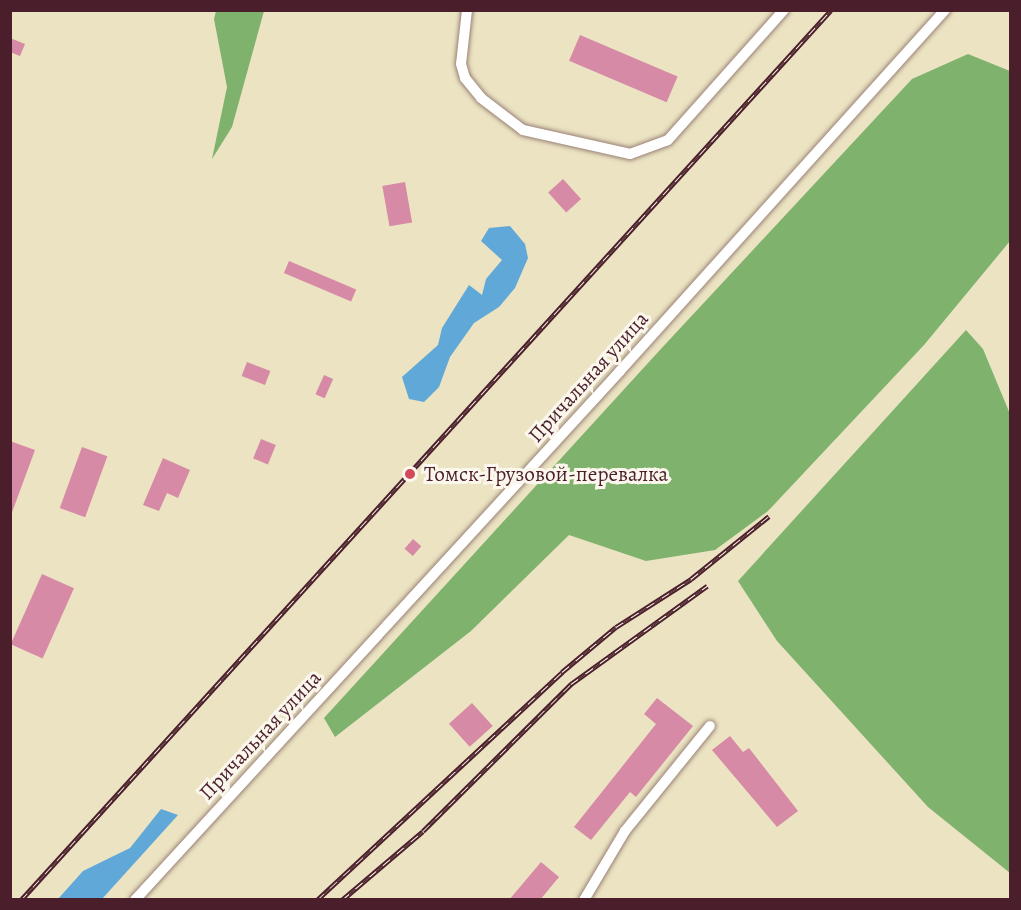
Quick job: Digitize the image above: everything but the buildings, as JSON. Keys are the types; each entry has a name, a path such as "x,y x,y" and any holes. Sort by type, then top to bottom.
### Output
{"street":[{"path":"467,10 461,64 465,78 482,98 523,130 630,154 668,140 784,10"},
{"name":"Причальная улица","path":"135,900 620,371 945,10"},
{"path":"584,900 625,831 710,726"}],"green space":[{"path":"216,11 264,11 232,127 212,159 227,87 214,19"},
{"path":"968,54 1010,71 1010,241 924,345 768,511 715,550 646,561 569,535 471,631 335,737 324,718 659,351 912,79"},
{"path":"966,330 983,349 1010,414 1010,873 928,807 777,641 738,581"}],"water":[{"path":"510,226 525,244 528,258 515,288 499,307 474,323 450,357 439,387 424,402 409,399 402,377 438,345 442,328 469,285 482,295 486,279 502,260 481,241 489,228"},
{"path":"161,809 178,815 102,899 58,899 83,871 130,848"}],"railway":[{"path":"21,900 831,10"},
{"path":"317,900 562,672 616,627 691,579 769,516"},
{"path":"342,900 423,831 571,684 707,586"}],"place":[{"name":"Томск-Грузовой-перевалка","path":"410,474"}]}
